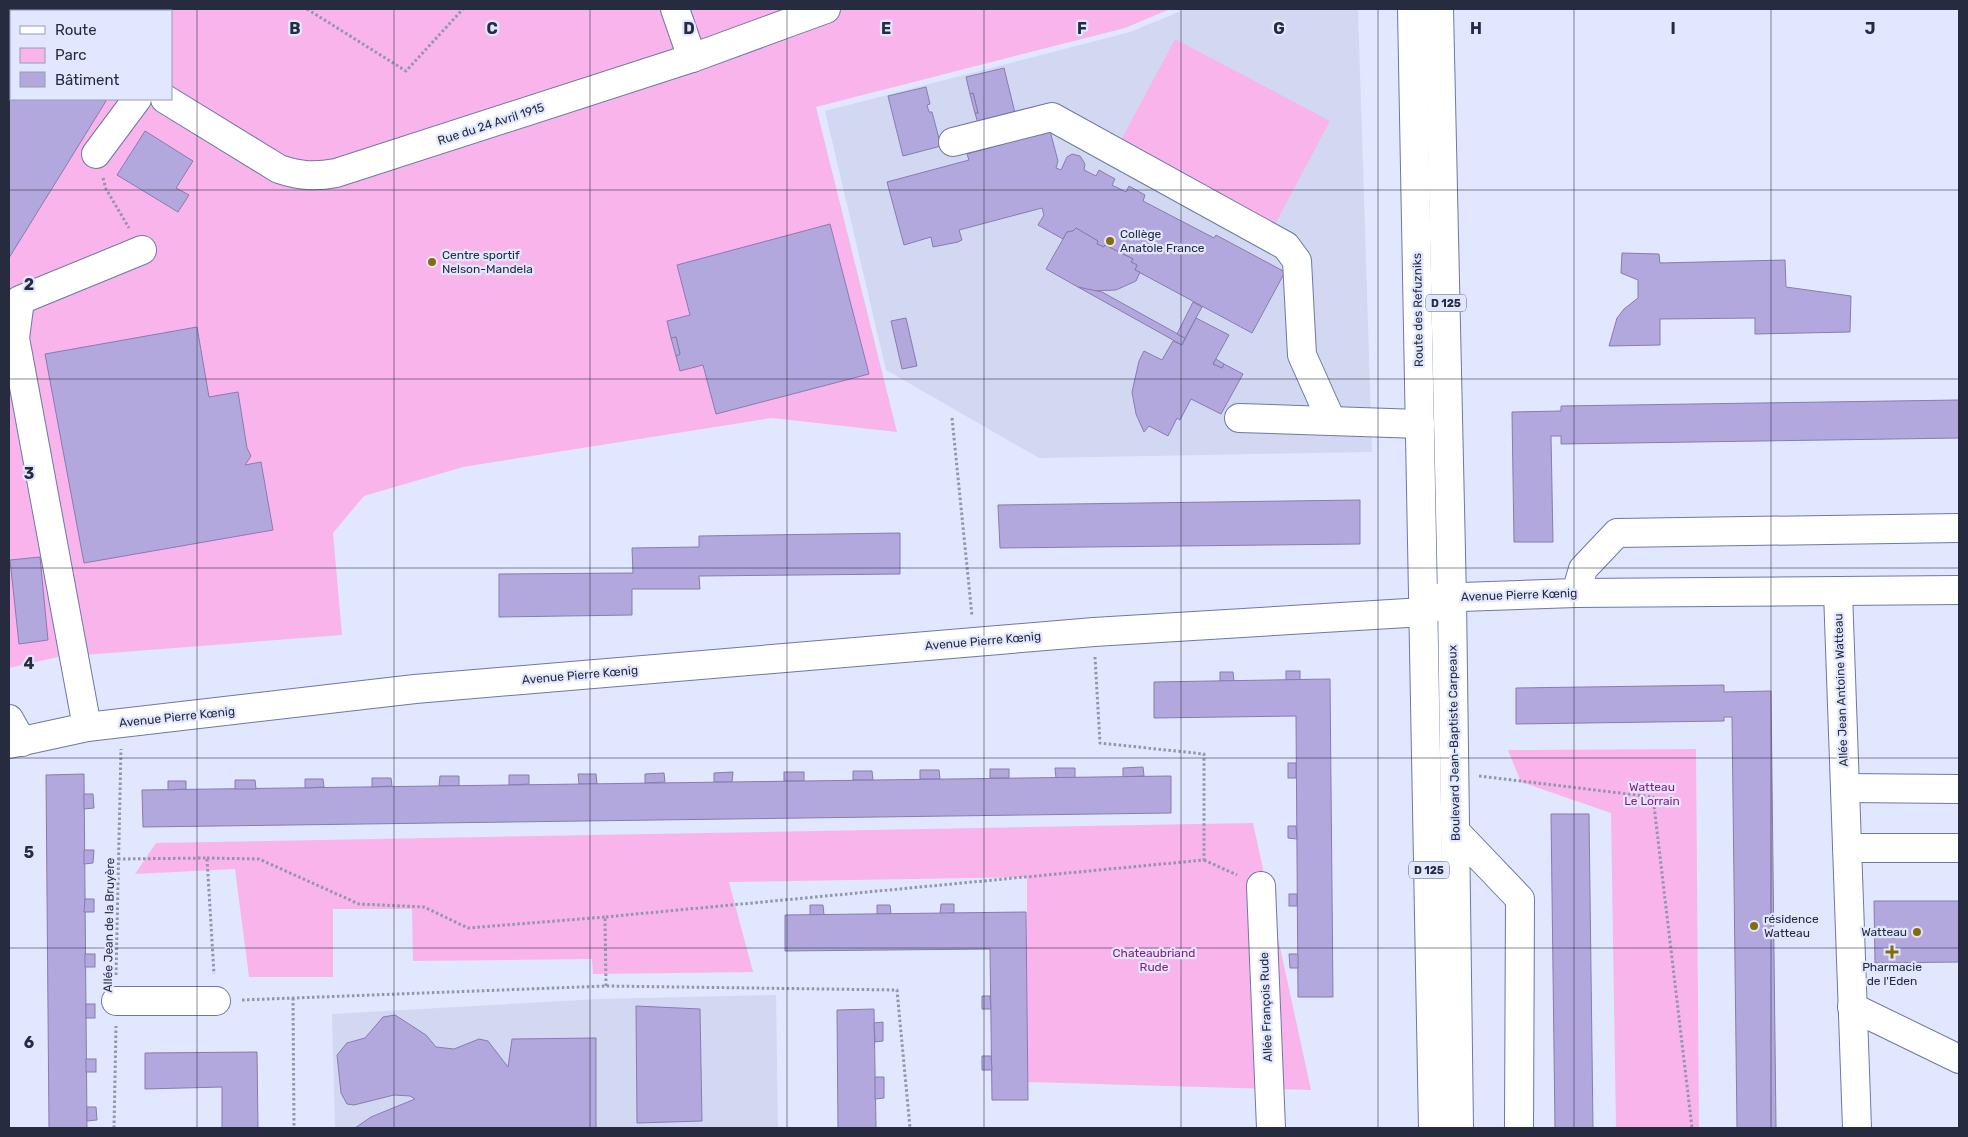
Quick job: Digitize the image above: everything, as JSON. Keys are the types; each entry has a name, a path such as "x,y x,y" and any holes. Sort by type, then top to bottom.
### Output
{"street":[{"path":"674,9 692,58"},
{"name":"Rue du 24 Avril 1915","path":"168,100 279,169 298,176 314,177 336,173 692,58 826,9"},
{"name":"Route des Refuzniks","path":"1412,9 1424,605"},
{"name":"D 125","path":"1439,9 1452,604"},
{"path":"96,154 136,100"},
{"path":"953,142 1052,118 1286,246 1296,261 1302,355 1331,420"},
{"path":"87,726 15,338 16,326 20,300 142,250"},
{"path":"1238,418 1420,424"},
{"path":"1576,593 1583,569 1617,533 1959,528"},
{"name":"Avenue Pierre Kœnig","path":"13,735 415,690 1576,593 1959,590"},
{"name":"Allée Jean Antoine Watteau","path":"1838,592 1857,1128"},
{"name":"Boulevard Jean-Baptiste Carpeaux","path":"1452,604 1460,1128"},
{"name":"D 125","path":"1424,605 1433,1128"},
{"path":"1845,788 1959,789"},
{"path":"1455,831 1520,899 1519,1128"},
{"path":"1847,848 1959,848"},
{"name":"Allée François Rude","path":"1261,886 1271,1128"},
{"path":"116,1001 216,1001"},
{"path":"1852,1007 1959,1059"}],"path":[{"path":"307,9 406,72 463,9"},
{"path":"96,154 106,189 142,250"},
{"path":"952,418 974,642"},
{"path":"1094,632 1100,743 1204,754 1204,860"},
{"name":"Allée Jean de la Bruyère","path":"114,1128 121,723"},
{"path":"1454,772 1521,782 1653,797 1692,1128"},
{"path":"207,858 216,1001 606,986 897,990 910,1128"},
{"path":"118,859 259,859 359,904 424,907 468,928 606,917 1204,860 1261,886"},
{"path":"606,917 606,986"},
{"path":"293,998 294,1128"}],"shaded area":[{"name":"Collège Anatole France","path":"1186,9 1358,9 1372,452 1039,458 886,370 825,111 1130,32"},
{"path":"776,995 778,1128 335,1128 332,1014 598,999"}],"green space":[{"name":"Centre sportif Nelson-Mandela","path":"9,9 1170,9 1125,28 816,107 897,432 772,418 463,467 364,496 333,533 342,635 58,657 9,668"},
{"path":"1175,39 1330,121 1274,226 1119,144"},
{"name":"Watteau Le Lorrain","path":"1696,749 1699,1128 1616,1128 1611,813 1521,782 1508,750"},
{"name":"Chateaubriand Rude","path":"1253,823 1311,1090 1027,1082 1027,877 729,882 753,972 593,974 592,959 413,961 412,909 333,909 333,977 249,977 235,869 135,874 156,843"}],"building":[{"path":"1004,68 1016,117 979,127 975,113 978,113 973,93 970,94 966,77"},
{"path":"10,83 10,100 106,101 9,258"},
{"path":"926,87 930,104 927,105 929,112 932,112 941,146 903,156 888,96"},
{"path":"973,93 978,113 975,113 970,94"},
{"path":"145,131 193,161 176,188 189,195 178,212 117,175"},
{"path":"1050,131 1058,161 1056,168 1061,170 1067,157 1072,154 1080,156 1085,164 1084,170 1096,176 1099,170 1115,179 1112,185 1126,192 1129,186 1145,195 1143,201 1214,238 1216,235 1285,272 1252,333 1135,270 1137,265 1131,262 1133,259 1105,245 1104,247 1097,244 1098,241 1076,228 1073,231 1067,232 1063,239 1038,225 1044,215 1042,208 959,230 962,240 958,242 933,247 931,237 904,245 887,182 969,160 967,154"},
{"path":"830,224 869,374 716,414 703,365 680,371 676,356 680,354 676,337 671,338 667,321 690,315 677,265"},
{"path":"1076,228 1098,241 1097,244 1104,247 1105,245 1133,259 1131,262 1137,265 1135,270 1140,272 1136,281 1116,290 1091,291 1078,287 1046,269 1067,232 1073,231"},
{"path":"1622,253 1659,254 1660,263 1785,260 1786,287 1851,296 1850,332 1755,334 1755,318 1660,319 1660,345 1609,346 1617,318 1624,309 1638,298 1638,280 1621,273"},
{"path":"1078,287 1102,292 1185,338 1182,345"},
{"path":"1193,302 1202,307 1185,338 1177,334"},
{"path":"906,318 917,366 902,369 891,321"},
{"path":"1196,318 1229,335 1213,364 1222,368 1224,364 1243,374 1221,414 1191,399 1180,420 1177,418 1168,436 1149,426 1144,432 1136,414 1132,392 1139,361 1144,351 1162,360 1173,341 1182,345"},
{"path":"197,327 209,397 238,392 247,448 251,456 245,465 261,462 273,530 84,563 45,354"},
{"path":"676,337 680,354 676,356 671,338"},
{"path":"1216,359 1224,364 1222,368 1213,364"},
{"path":"1959,400 1959,438 1561,444 1561,436 1551,436 1553,542 1514,542 1512,412 1561,411 1561,406"},
{"path":"1360,500 1360,544 1000,548 998,505"},
{"path":"900,533 900,574 699,576 700,589 632,589 632,615 499,617 499,574 633,573 632,548 699,547 699,536"},
{"path":"40,557 48,640 19,644 10,560"},
{"path":"1286,671 1300,671 1300,680 1286,680"},
{"path":"1220,672 1233,672 1234,681 1220,681"},
{"path":"1330,679 1333,997 1298,997 1296,716 1154,718 1154,682"},
{"name":"résidence Watteau","path":"1724,685 1724,692 1771,691 1776,1128 1737,1128 1732,717 1724,717 1724,721 1516,724 1516,688"},
{"path":"1288,763 1296,763 1296,778 1288,778"},
{"path":"1143,767 1144,776 1123,777 1123,768"},
{"path":"1055,768 1075,768 1075,778 1056,778"},
{"path":"990,769 1009,769 1009,778 990,778"},
{"path":"920,770 939,770 940,779 920,779"},
{"path":"853,771 872,771 873,780 853,780"},
{"path":"733,772 732,782 714,782 714,773"},
{"path":"784,772 804,772 804,781 784,781"},
{"path":"664,773 665,782 645,783 645,774"},
{"path":"84,774 87,1128 49,1128 46,775"},
{"path":"578,774 596,774 597,784 579,784"},
{"path":"509,775 529,775 529,784 509,785"},
{"path":"440,776 459,776 459,786 439,786"},
{"path":"1171,776 1171,813 143,827 142,790"},
{"path":"372,778 391,778 392,786 372,787"},
{"path":"305,779 323,779 324,787 305,788"},
{"path":"235,780 255,780 256,789 235,789"},
{"path":"168,781 186,781 186,789 168,790"},
{"path":"84,794 93,794 94,808 84,809"},
{"path":"1551,814 1589,814 1593,1128 1555,1128"},
{"path":"1288,826 1296,826 1297,839 1288,838"},
{"path":"84,850 94,850 93,863 84,864"},
{"path":"1289,894 1297,894 1297,906 1289,906"},
{"path":"85,899 94,899 94,912 84,912"},
{"name":"Watteau","path":"1874,901 1959,901 1959,962 1875,963"},
{"path":"941,904 954,904 954,913 940,914"},
{"path":"810,905 823,905 824,915 810,915"},
{"path":"877,905 890,905 891,914 877,914"},
{"path":"1026,912 1028,1100 992,1100 990,949 785,951 785,915"},
{"path":"85,954 95,954 95,967 85,967"},
{"path":"1289,954 1298,954 1298,968 1290,968"},
{"path":"982,996 990,996 991,1009 982,1009"},
{"path":"86,1004 95,1004 95,1018 86,1018"},
{"path":"636,1006 700,1009 702,1121 637,1123"},
{"path":"874,1009 876,1128 838,1128 837,1010"},
{"path":"395,1015 426,1035 436,1047 454,1049 479,1039 488,1041 508,1067 512,1039 596,1038 596,1128 355,1128 371,1117 415,1099 410,1096 394,1095 354,1105 347,1104 341,1093 337,1055 347,1043 365,1038 383,1017"},
{"path":"883,1022 883,1041 875,1042 874,1023"},
{"path":"257,1052 258,1128 222,1128 222,1087 145,1089 145,1053"},
{"path":"982,1056 991,1056 992,1070 982,1070"},
{"path":"86,1059 96,1059 96,1072 86,1072"},
{"path":"875,1077 884,1077 884,1098 875,1099"},
{"path":"87,1107 96,1107 97,1120 87,1121"}],"place":[{"name":"Collège Anatole France","path":"1110,241"},
{"name":"Centre sportif Nelson-Mandela","path":"432,262"},
{"name":"résidence Watteau","path":"1754,926"},
{"name":"Watteau","path":"1917,932"},
{"name":"Pharmacie de l'Eden","path":"1892,952"}]}
